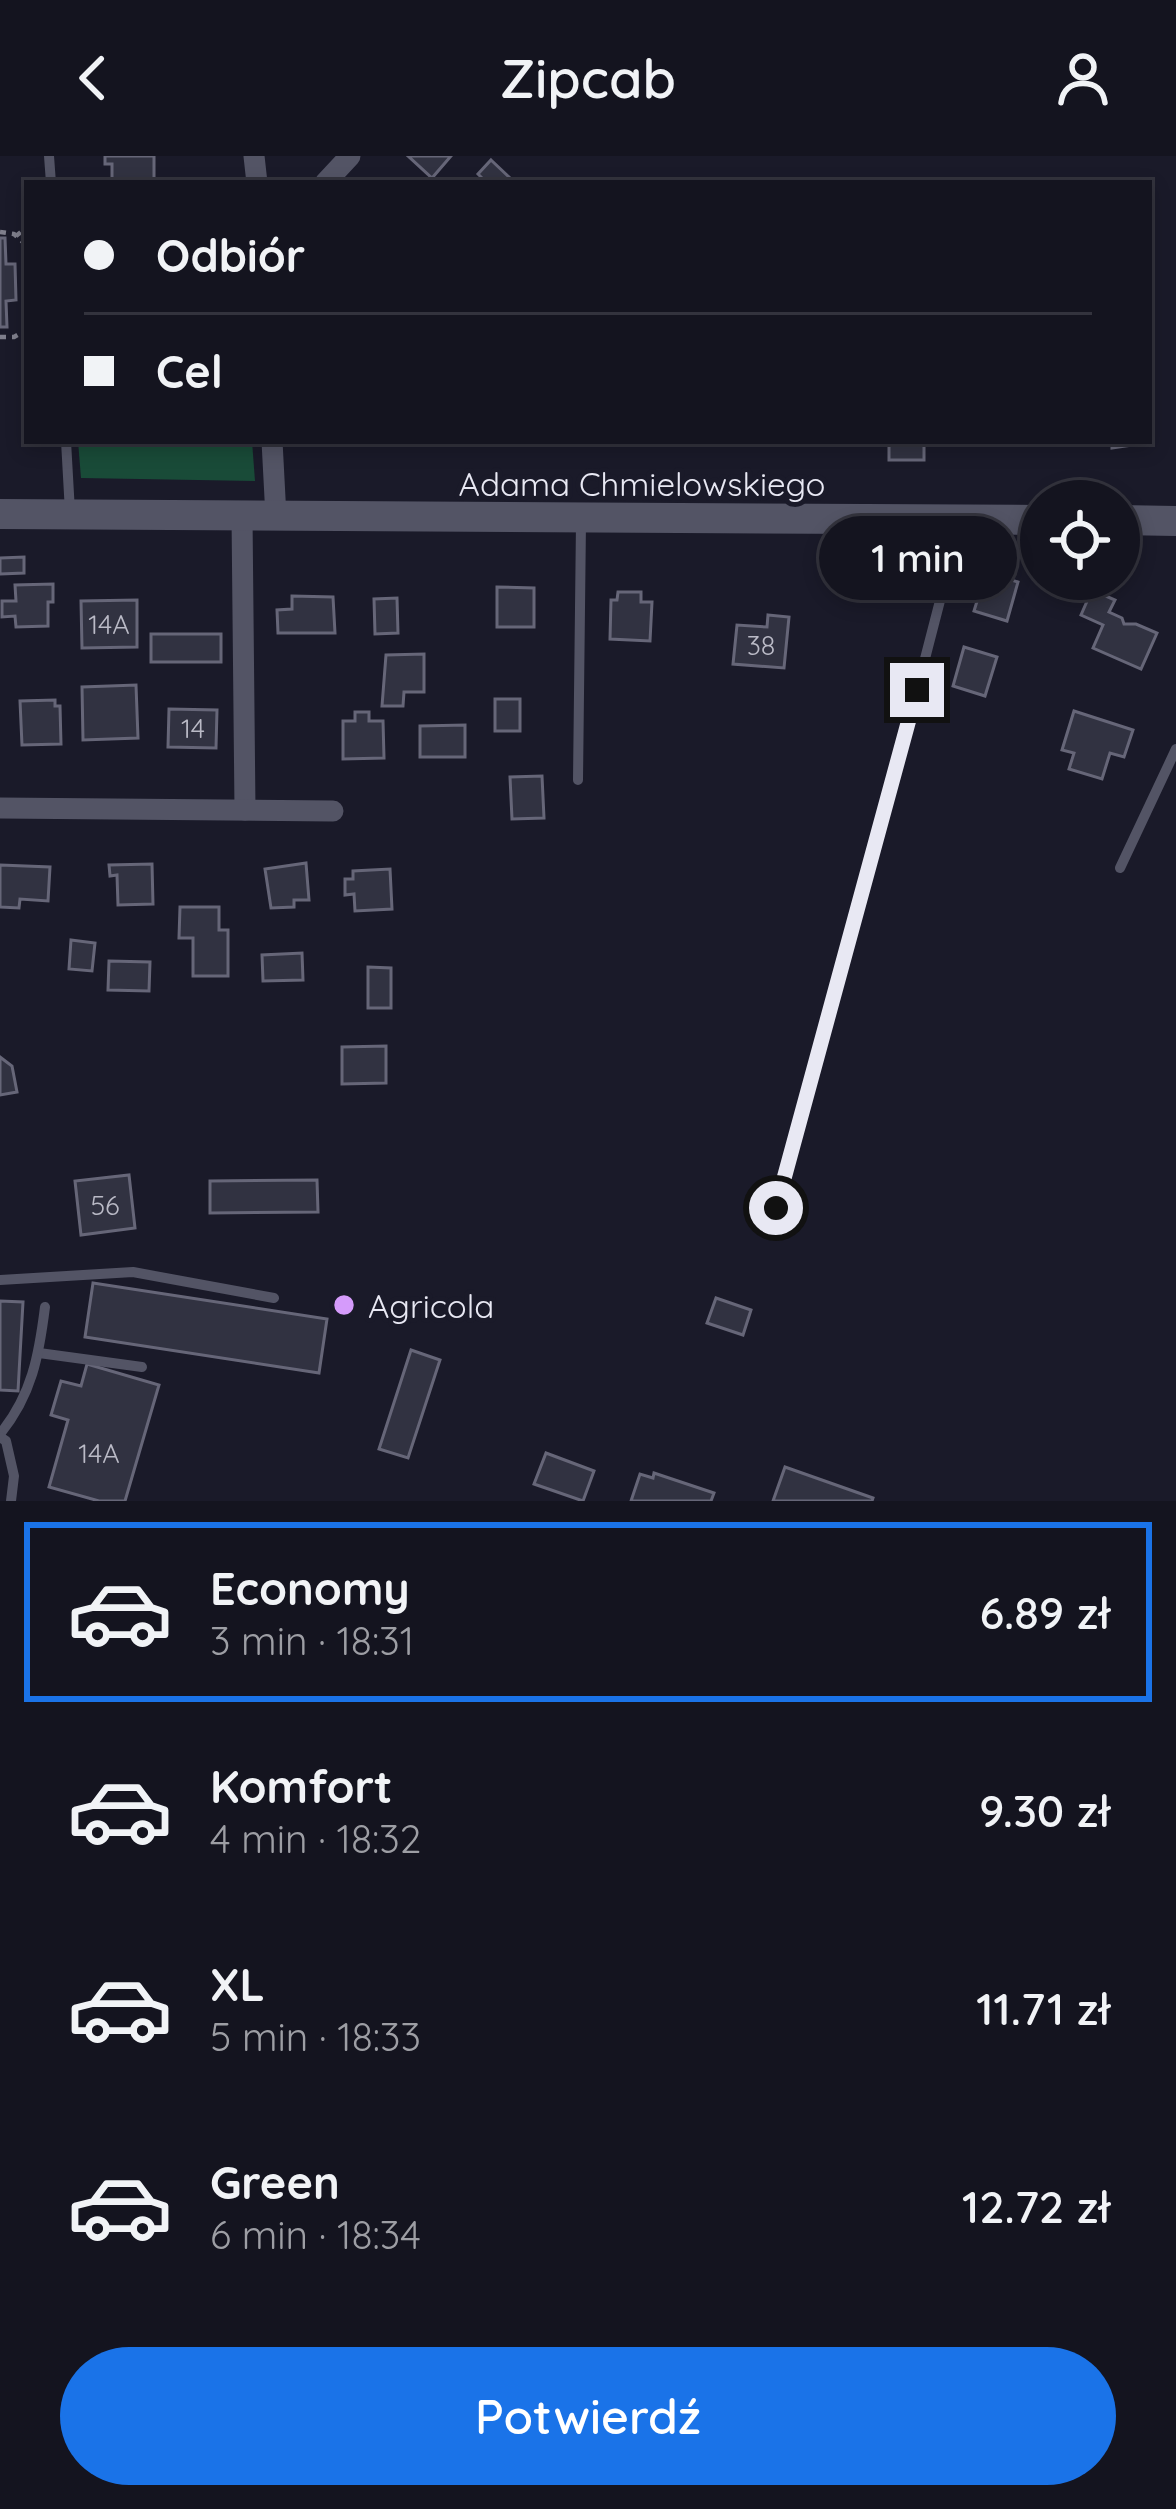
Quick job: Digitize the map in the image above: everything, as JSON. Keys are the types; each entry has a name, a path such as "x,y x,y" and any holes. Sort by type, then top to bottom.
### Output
{"street":[{"path":"328,180 350,156"},
{"path":"272,444 276,517"},
{"name":"Adama Chmielowskiego","path":"0,514 1020,520"},
{"path":"242,516 245,810"},
{"path":"1140,520 1176,521"},
{"path":"0,808 333,811"}],"lane":[{"path":"66,444 70,515"},
{"path":"578,780 581,519"},
{"path":"776,1208 917,690 949,566 954,519"},
{"path":"1120,868 1176,749"},
{"path":"0,1280 133,1272 274,1298"},
{"path":"11,1501 14,1476 6,1441 0,1436 18,1412 38,1366 45,1307"},
{"path":"39,1353 142,1367"}],"path":[{"path":"16,236 24,229"},
{"path":"0,232 24,243"}],"green space":[{"path":"78,444 252,444 255,481 81,478"}],"building":[{"path":"105,156 154,156 154,180 112,180 112,164 105,164"},
{"path":"408,156 451,156 432,178"},
{"path":"491,160 511,179 484,180 478,174"},
{"path":"0,238 5,238 6,264 15,264 16,300 6,301 7,327 0,327"},
{"path":"889,444 924,444 924,460 889,460"},
{"path":"24,557 24,573 0,574 0,558"},
{"path":"986,572 1018,582 1007,621 974,611"},
{"path":"53,584 48,626 16,627 15,616 2,617 2,601 16,601 15,585"},
{"path":"497,587 534,588 534,627 497,627"},
{"path":"618,592 641,592 641,602 652,602 650,641 610,639 611,600 617,600"},
{"path":"292,596 333,597 335,633 278,633 277,610 292,609"},
{"path":"397,598 398,633 375,634 374,599"},
{"path":"137,600 137,647 82,648 81,601"},
{"path":"1088,600 1115,600 1109,612 1124,624 1157,633 1141,669 1093,648 1103,625 1081,615"},
{"path":"768,615 789,617 784,668 733,664 737,625 767,627"},
{"path":"151,634 221,634 221,662 151,662"},
{"path":"964,647 997,657 985,696 953,686"},
{"path":"424,654 424,692 404,692 403,706 382,706 386,655"},
{"path":"136,685 138,738 83,740 82,687"},
{"path":"495,699 520,699 520,731 495,731"},
{"path":"55,700 55,706 60,706 61,744 22,745 20,701"},
{"path":"169,709 217,710 216,748 168,747"},
{"path":"1074,711 1133,730 1124,757 1110,753 1102,779 1069,769 1074,753 1062,750"},
{"path":"355,712 369,712 369,721 383,721 384,758 343,759 343,721 355,721"},
{"path":"465,725 465,757 420,757 420,726"},
{"path":"542,776 544,818 512,819 510,777"},
{"path":"306,863 309,900 294,900 294,907 271,908 265,869"},
{"path":"152,864 153,904 118,905 117,875 110,876 109,865"},
{"path":"0,865 50,867 48,901 20,899 19,908 0,907"},
{"path":"390,869 392,909 355,911 354,894 345,895 345,879 353,879 353,871"},
{"path":"180,907 219,907 219,930 228,930 228,976 193,976 193,938 179,938"},
{"path":"71,940 95,943 92,971 69,969"},
{"path":"302,953 303,980 263,981 262,955"},
{"path":"109,961 150,962 149,991 108,990"},
{"path":"368,967 391,968 391,1008 368,1008"},
{"path":"386,1046 386,1083 342,1084 342,1047"},
{"path":"0,1057 12,1066 17,1092 0,1095"},
{"path":"129,1175 135,1228 81,1235 75,1181"},
{"path":"317,1180 318,1212 210,1213 210,1181"},
{"path":"93,1283 327,1319 319,1373 85,1337"},
{"path":"716,1298 751,1310 743,1335 707,1323"},
{"path":"0,1301 23,1302 18,1391 0,1390"},
{"path":"411,1350 440,1360 408,1458 379,1449"},
{"path":"87,1364 159,1385 125,1501 99,1501 49,1487 68,1420 51,1415 61,1381 81,1386"},
{"path":"546,1453 594,1471 583,1501 534,1484"},
{"path":"785,1467 873,1498 872,1501 773,1501"},
{"path":"654,1473 714,1493 711,1501 631,1501 640,1474 653,1478"}],"place":[{"name":"Agricola","path":"344,1305"}],"route":[{"path":"776,1208 917,690"}]}
